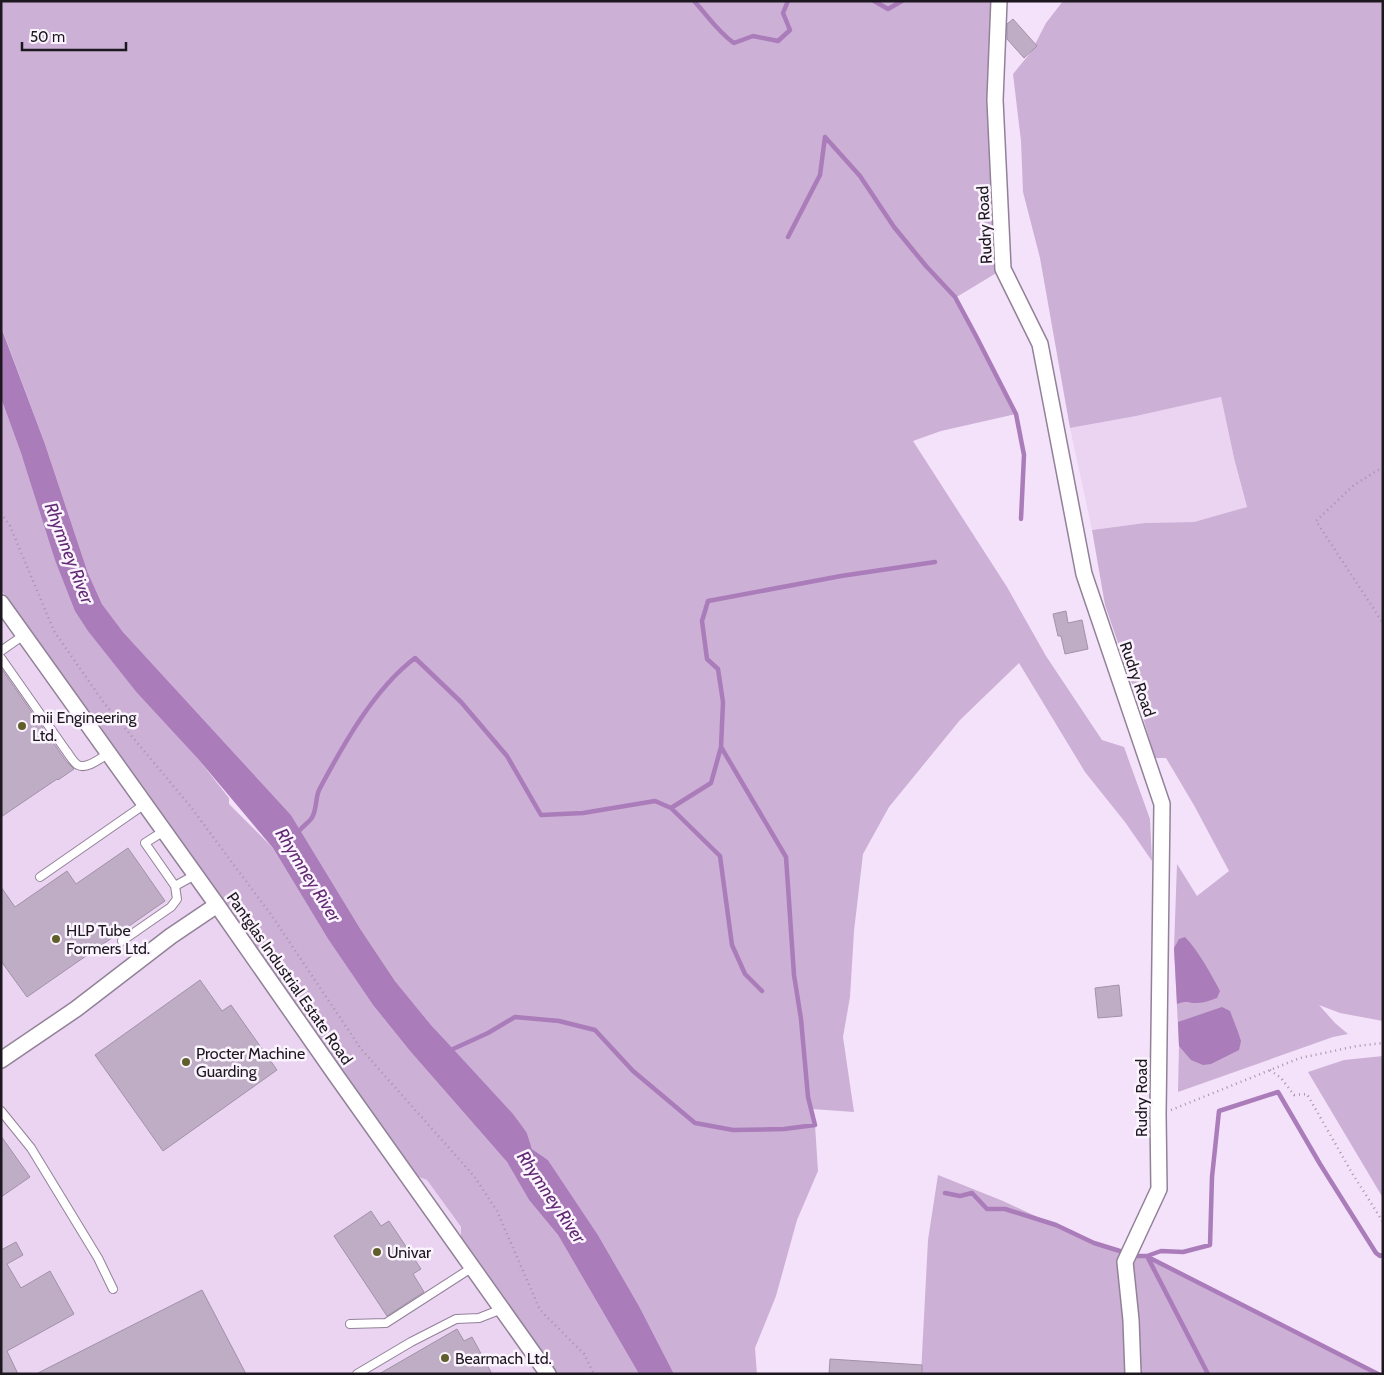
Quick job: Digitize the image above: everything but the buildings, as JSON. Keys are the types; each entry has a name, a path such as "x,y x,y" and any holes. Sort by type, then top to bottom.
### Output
{"street":[{"name":"Rudry Road","path":"999,1 995,100 1003,269 1040,344 1084,574 1162,804 1158,1114 1159,1188 1125,1262 1131,1320 1133,1374"},
{"name":"Pantglas Industrial Estate Road","path":"1,603 164,830 548,1374"},
{"path":"1,1060 76,1009 171,936 217,905"}],"lane":[{"path":"1,651 24,635"},
{"path":"1,658 78,765 83,766 92,763 109,753"},
{"path":"40,877 145,804"},
{"path":"122,941 176,903 175,886 145,843 164,830"},
{"path":"175,886 195,875"},
{"path":"1,1111 31,1148 98,1258 113,1289"},
{"path":"350,1324 386,1323 473,1267"},
{"path":"357,1374 411,1342 456,1319 479,1318 502,1309"}],"path":[{"path":"1383,467 1354,485 1316,521 1383,623"},
{"path":"1,513 10,526 54,630 104,703 190,806 272,916 361,1049 474,1176 497,1211 540,1310 584,1354 594,1374"},
{"path":"1158,1114 1300,1058 1357,1046 1383,1044"},
{"path":"1270,1070 1281,1078 1294,1095 1307,1094 1352,1173 1383,1222"}],"shaded area":[{"path":"1,1 999,1 1003,269 955,298 1016,414 941,431 913,441 1007,587 1046,656 1102,740 1124,747 1150,819 1152,861 1125,822 1085,772 1019,663 960,720 889,807 863,854 854,931 850,997 843,1037 854,1112 812,1109 818,1171 797,1220 776,1296 755,1348 757,1374 674,1374 639,1306 598,1235 548,1160 532,1149 527,1133 431,1025 395,981 361,930 291,815 123,632 102,604 88,573 45,444 1,326"},
{"path":"1063,1 1383,1 1383,1021 1340,1013 1319,1005 1348,1034 1333,1037 1178,1092 1179,1046 1174,948 1177,864 1197,896 1229,871 1166,758 1155,758 1139,704 1105,605 1092,530 1145,523 1194,522 1247,507 1221,397 1136,416 1070,428 1040,258 1023,192 1021,141 1013,74 1031,52 1046,23"},
{"path":"1221,397 1247,508 1194,522 1145,523 1092,530 1070,428 1136,416"},
{"path":"1,398 22,456 138,694 199,760 229,798 229,804 273,848 328,939 373,1005 410,1051 507,1162 529,1200 558,1235 639,1374 552,1374 461,1242 461,1227 427,1180 411,1174 1,590"},
{"path":"1,590 411,1174 427,1180 461,1228 461,1242 552,1374 1,1374"},
{"path":"1383,1056 1383,1198 1308,1072 1344,1060"},
{"path":"938,1175 1003,1201 1094,1243 1121,1251 1120,1273 1127,1364 1125,1374 921,1374 928,1240"},
{"path":"1136,1256 1147,1256 1378,1374 1136,1374 1141,1351 1131,1275"}],"water":[{"name":"Rhymney River","path":"1,327 45,444 88,573 102,604 123,632 291,815 361,930 395,981 431,1025 513,1114 527,1133 532,1149 548,1160 598,1235 639,1306 674,1374 639,1374 558,1235 529,1200 507,1162 410,1051 373,1005 328,939 273,848 199,760 138,694 88,631 75,611 55,560 22,456 1,398"},
{"path":"1185,937 1200,956 1220,991 1217,998 1197,1003 1185,1002 1177,1004 1174,948 1179,939"},
{"path":"1222,1007 1230,1011 1241,1041 1239,1050 1211,1064 1203,1065 1191,1060 1179,1046 1178,1022"}],"waterway":[{"path":"694,1 718,29 734,43 753,36 778,41 790,30 783,13 788,1"},
{"path":"874,1 888,9 902,1"},
{"path":"788,237 820,175 825,137 860,176 894,227 955,297 976,336 1016,414 1024,455 1021,519"},
{"path":"721,747 723,702 718,669 707,659 702,621 708,601 841,576 935,562"},
{"name":"Rhymney River","path":"300,830 313,816 319,790 361,719 386,685 415,658 461,702 507,756 541,815 583,813 655,801 671,808 711,783 721,747 786,857 794,975 801,1019 808,1097 815,1125 784,1129 733,1130 695,1123 633,1071 595,1030 559,1021 515,1017 488,1033 453,1049"},
{"path":"671,808 720,856 732,945 745,974 762,991"},
{"path":"1147,1256 1161,1251 1183,1252 1210,1245 1212,1177 1219,1111 1278,1092 1320,1164 1376,1253 1380,1256 1383,1255"},
{"path":"945,1193 960,1196 972,1193 987,1209 1005,1209 1056,1225 1094,1243 1136,1256 1147,1256 1208,1374"},
{"path":"1148,1257 1378,1374"}],"place":[{"name":"mii Engineering Ltd.","path":"22,726"},
{"name":"HLP Tube Formers Ltd.","path":"56,939"},
{"name":"Procter Machine Guarding","path":"186,1062"},
{"name":"Univar","path":"377,1252"},
{"name":"Bearmach Ltd.","path":"445,1358"}]}
